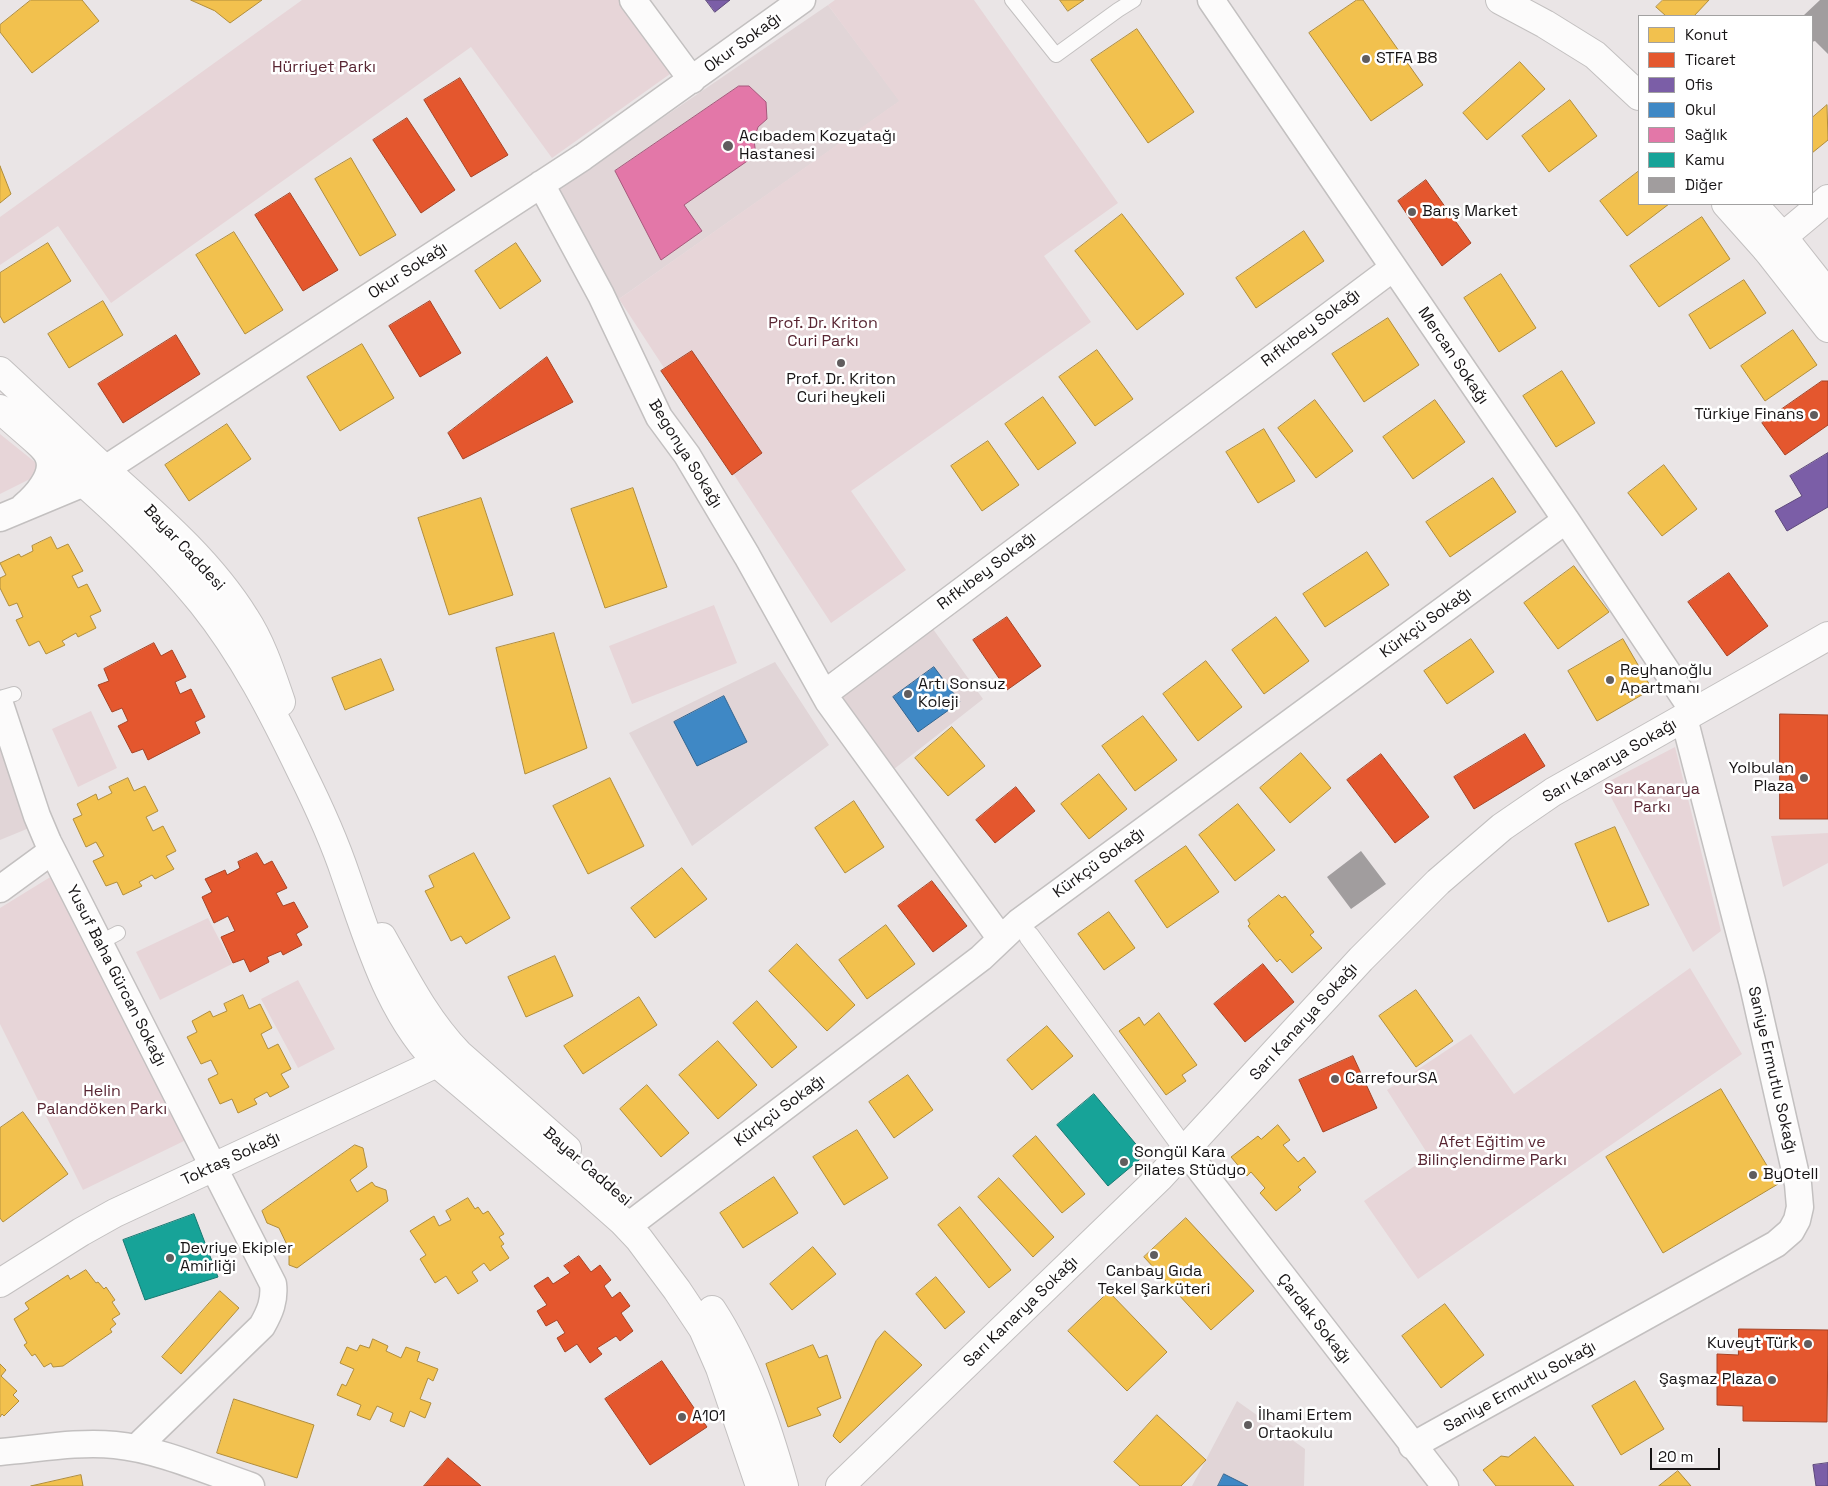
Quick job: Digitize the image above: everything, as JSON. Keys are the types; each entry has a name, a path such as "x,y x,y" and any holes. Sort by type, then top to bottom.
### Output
{"main road":[{"path":"1500,0 1545,24 1595,55 1616,72 1638,95"},
{"path":"1775,244 1828,199"},
{"path":"1727,205 1775,244 1828,294"},
{"path":"1754,205 1775,244 1828,328"},
{"name":"Bayar Caddesi","path":"0,371 95,476"},
{"name":"Bayar Caddesi","path":"0,410 35,440 95,476 192,552 246,619 268,664 301,771 346,876 384,994 420,1043 438,1063 587,1190 635,1222 697,1288 722,1326 746,1376 770,1440 784,1486"},
{"name":"Sarı Kanarya Sokağı","path":"840,1486 1133,1204 1361,959 1459,862 1542,799 1828,636"},
{"name":"Bayar Caddesi","path":"346,876 412,991 438,1032 459,1054 617,1192 703,1329 720,1368 760,1486"},
{"name":"Toktaş Sokağı","path":"0,1283 97,1222 438,1063"}],"street":[{"path":"633,0 692,80"},
{"name":"Okur Sokağı","path":"11,513 95,476 541,184 692,80 802,0"},
{"name":"Mercan Sokağı","path":"1211,0 1566,520 1689,715"},
{"name":"Begonya Sokağı","path":"541,184 602,295 659,417 687,456 747,556 824,694"},
{"name":"Rıfkıbey Sokağı","path":"824,694 1393,268"},
{"path":"11,513 35,496 49,472 48,456 35,440"},
{"name":"Kürkçü Sokağı","path":"635,1222 979,959 1015,925 1566,520"},
{"path":"824,694 1001,939"},
{"name":"Yusuf Baha Gürcan Sokağı","path":"7,699 37,816 52,851 108,938 214,1167 274,1284 272,1307 256,1332 136,1448"},
{"name":"Saniye Ermutlu Sokağı","path":"1412,1446 1776,1244 1791,1231 1797,1220 1800,1207 1798,1184 1774,1070 1689,715"},
{"path":"0,889 52,851"},
{"path":"1029,936 1185,1150"},
{"path":"438,1032 446,1048 438,1063"},
{"name":"Çardak Sokağı","path":"1185,1150 1412,1446 1445,1486"},
{"path":"0,1452 98,1444 136,1448 243,1485"}],"lane":[{"path":"1012,0 1056,55 1134,0"},
{"path":"0,698 7,699"}],"shaded area":[{"name":"Acıbadem Kozyatağı Hastanesi","path":"828,5 900,101 619,299 554,192"},
{"name":"Artı Sonsuz Koleji","path":"928,622 983,699 889,773 833,689"},
{"path":"775,662 829,745 692,846 629,733"},
{"path":"0,741 34,826 0,840"},
{"name":"İlhami Ertem Ortaokulu","path":"1237,1401 1305,1449 1304,1486 1192,1486"}],"green space":[{"name":"Hürriyet Parkı","path":"302,0 630,0 677,69 552,158 471,47 111,303 58,226 0,265 0,217"},
{"name":"Prof. Dr. Kriton Curi Parkı","path":"835,0 974,0 1118,203 1044,256 1091,322 851,491 906,570 831,623 619,299 899,101 828,5"},
{"path":"0,434 46,471 0,494"},
{"path":"714,605 737,663 632,704 609,646"},
{"path":"91,711 117,768 78,787 52,729"},
{"name":"Sarı Kanarya Parkı","path":"1675,747 1721,931 1693,952 1604,784"},
{"path":"1828,833 1828,863 1783,887 1771,836"},
{"name":"Helin Palandöken Parkı","path":"52,876 186,1140 83,1190 0,1024 0,908"},
{"path":"208,918 232,964 160,1000 136,952"},
{"name":"Afet Eğitim ve Bilinçlendirme Parkı","path":"1690,968 1742,1054 1418,1279 1364,1201 1429,1156 1387,1090 1471,1034 1514,1094"},
{"path":"298,980 335,1049 298,1068 261,999"}],"building: Konut":[{"path":"31,0 82,0 99,21 32,73 0,32 0,25"},
{"path":"191,0 262,0 230,23 215,11"},
{"path":"1060,0 1084,0 1068,11"},
{"name":"STFA B8","path":"1357,0 1363,0 1423,85 1371,121 1309,33"},
{"path":"1663,0 1709,0 1695,15 1665,15 1656,7"},
{"path":"1137,29 1194,112 1148,143 1091,60"},
{"path":"1520,62 1545,89 1487,140 1463,113"},
{"path":"1570,100 1597,136 1549,172 1522,136"},
{"path":"1827,105 1828,140 1813,152 1813,117"},
{"path":"351,158 396,235 360,256 315,179"},
{"path":"0,166 11,194 0,203"},
{"path":"1638,172 1638,205 1668,205 1627,236 1600,201"},
{"path":"1122,214 1184,294 1137,330 1075,251"},
{"path":"1702,217 1730,259 1659,307 1630,266"},
{"path":"1304,231 1324,261 1256,308 1236,278"},
{"path":"234,232 283,310 245,334 196,255"},
{"path":"48,243 71,281 4,323 0,316 0,273"},
{"path":"516,243 541,281 500,309 475,271"},
{"path":"1501,274 1536,328 1499,352 1464,298"},
{"path":"1744,280 1766,313 1710,349 1689,315"},
{"path":"103,301 123,335 69,368 48,334"},
{"path":"1388,318 1419,365 1364,402 1332,354"},
{"path":"1793,330 1817,365 1765,401 1741,366"},
{"path":"362,344 394,398 340,431 307,377"},
{"path":"1097,350 1133,399 1095,426 1059,377"},
{"path":"1562,371 1595,423 1556,447 1523,396"},
{"path":"1043,397 1076,443 1038,470 1005,424"},
{"path":"1315,400 1353,451 1316,478 1278,428"},
{"path":"1435,400 1465,442 1413,479 1383,437"},
{"path":"227,424 251,459 189,501 165,465"},
{"path":"1264,429 1295,481 1258,503 1226,452"},
{"path":"988,441 1019,485 982,511 951,466"},
{"path":"1664,465 1697,509 1662,536 1628,493"},
{"path":"1493,478 1516,512 1450,557 1426,522"},
{"path":"633,488 667,587 605,608 571,509"},
{"path":"481,498 513,595 449,615 418,518"},
{"path":"51,537 57,549 68,544 83,571 72,576 78,588 87,584 101,611 90,616 96,628 78,637 76,633 62,641 65,645 46,654 39,641 29,646 16,620 23,617 17,603 9,606 0,588 0,578 6,575 0,563 19,554 21,557 33,551 32,546"},
{"path":"1367,552 1389,585 1325,627 1303,594"},
{"path":"1574,566 1609,612 1558,649 1524,603"},
{"path":"1276,617 1309,661 1264,694 1232,650"},
{"path":"554,633 587,748 525,774 496,648"},
{"path":"1471,639 1494,672 1447,704 1424,671"},
{"name":"Reyhanoğlu Apartmanı","path":"1623,639 1652,689 1597,721 1568,671"},
{"path":"381,659 394,690 345,710 332,678"},
{"path":"1206,661 1242,707 1198,741 1163,694"},
{"path":"1143,716 1177,760 1135,791 1102,746"},
{"path":"952,727 985,766 948,796 915,758"},
{"path":"1301,753 1331,788 1290,823 1260,788"},
{"path":"1099,774 1127,809 1089,839 1061,804"},
{"path":"128,778 134,791 145,786 158,811 146,817 153,831 163,826 176,851 166,856 174,869 155,879 152,875 139,882 142,886 123,895 117,882 106,886 93,861 104,856 96,842 86,847 73,819 82,815 77,804 96,794 98,800 112,793 109,787"},
{"path":"610,778 644,846 588,874 553,806"},
{"path":"854,801 884,847 845,873 815,828"},
{"path":"1238,804 1275,850 1235,881 1199,835"},
{"path":"1615,827 1649,905 1608,922 1575,844"},
{"path":"1186,846 1219,892 1167,928 1135,881"},
{"path":"474,853 510,918 466,944 461,936 451,941 425,891 434,887 429,876"},
{"path":"682,868 707,899 655,938 631,908"},
{"path":"1279,895 1282,898 1285,896 1314,932 1310,935 1322,948 1292,973 1280,959 1277,962 1248,926 1250,924 1248,920"},
{"path":"1109,912 1135,948 1104,970 1078,934"},
{"path":"886,925 915,964 867,999 839,960"},
{"path":"797,944 855,1005 827,1031 769,971"},
{"path":"555,956 573,996 526,1017 508,977"},
{"path":"1416,990 1453,1041 1416,1067 1379,1016"},
{"path":"243,995 249,1009 260,1004 272,1028 261,1034 268,1049 278,1044 291,1069 281,1074 289,1087 270,1097 267,1092 254,1099 257,1104 238,1113 232,1099 220,1104 208,1079 218,1074 211,1060 201,1064 187,1037 197,1032 192,1021 210,1011 213,1017 227,1011 224,1004"},
{"path":"639,997 657,1025 583,1074 564,1046"},
{"path":"757,1001 797,1047 772,1068 733,1023"},
{"path":"1159,1013 1197,1065 1182,1075 1186,1081 1166,1095 1119,1031 1139,1017 1144,1025"},
{"path":"1047,1026 1073,1056 1032,1090 1007,1060"},
{"path":"718,1041 757,1085 718,1119 679,1075"},
{"path":"908,1075 933,1110 894,1138 869,1102"},
{"path":"647,1085 689,1133 661,1157 620,1109"},
{"path":"1721,1089 1778,1184 1663,1253 1606,1157"},
{"path":"23,1112 68,1174 3,1222 0,1218 0,1128"},
{"path":"1278,1125 1290,1140 1283,1145 1298,1162 1304,1157 1316,1172 1298,1187 1301,1190 1276,1211 1260,1193 1265,1188 1251,1172 1247,1176 1231,1157 1258,1136 1261,1139"},
{"path":"857,1130 888,1178 844,1205 813,1157"},
{"path":"1036,1136 1085,1194 1062,1213 1013,1156"},
{"path":"355,1145 363,1148 367,1167 350,1180 357,1192 372,1182 375,1186 386,1190 388,1201 297,1268 289,1265 289,1249 279,1228 267,1223 262,1211"},
{"path":"774,1177 798,1213 743,1248 720,1213"},
{"path":"999,1178 1054,1237 1033,1257 978,1197"},
{"path":"468,1198 475,1209 478,1207 483,1214 488,1211 504,1234 499,1237 504,1244 501,1246 509,1258 490,1271 484,1263 472,1272 478,1281 458,1294 446,1276 435,1283 420,1259 426,1255 410,1231 434,1216 439,1226 451,1220 446,1211"},
{"path":"960,1207 1011,1270 989,1288 938,1225"},
{"path":"1186,1218 1254,1291 1211,1330 1144,1257"},
{"path":"813,1247 836,1274 792,1310 770,1284"},
{"path":"86,1270 96,1283 98,1282 104,1289 106,1287 115,1300 112,1302 120,1314 112,1319 116,1324 110,1329 112,1332 63,1366 53,1367 51,1363 44,1367 35,1354 32,1356 24,1345 27,1343 14,1319 29,1309 25,1303 68,1275 70,1279"},
{"path":"936,1277 965,1312 945,1329 916,1294"},
{"path":"220,1291 239,1308 181,1374 162,1357"},
{"path":"1109,1292 1167,1352 1127,1391 1068,1331"},
{"path":"1445,1304 1484,1355 1441,1388 1402,1336"},
{"path":"885,1331 922,1365 840,1443 833,1436 876,1341"},
{"path":"373,1339 388,1346 386,1351 401,1358 406,1347 420,1352 417,1361 438,1369 433,1381 428,1378 420,1399 431,1403 425,1418 410,1411 404,1427 390,1421 393,1413 377,1406 370,1420 357,1415 361,1405 337,1395 342,1384 346,1386 354,1369 340,1363 347,1347 357,1351 360,1345 369,1348"},
{"path":"813,1345 819,1358 827,1355 841,1398 817,1408 821,1415 788,1427 766,1364"},
{"path":"0,1364 6,1370 1,1376 17,1391 13,1395 19,1401 4,1416 2,1414 0,1417"},
{"path":"1635,1381 1664,1429 1621,1455 1592,1406"},
{"path":"234,1399 314,1425 297,1478 217,1453"},
{"path":"1157,1415 1206,1460 1181,1486 1140,1486 1114,1462"},
{"path":"1535,1437 1574,1486 1496,1486 1483,1470 1501,1456 1508,1457"},
{"path":"1678,1471 1691,1486 1659,1486"},
{"path":"81,1475 83,1486 31,1486"}],"building: Ticaret":[{"path":"460,78 508,155 471,177 424,100"},
{"path":"407,118 455,190 421,213 373,140"},
{"path":"1426,180 1471,243 1442,266 1398,201"},
{"path":"290,193 338,270 303,291 255,215"},
{"path":"430,301 461,353 420,377 389,326"},
{"path":"176,335 200,374 123,423 98,384"},
{"path":"692,351 762,453 732,475 661,371"},
{"path":"547,357 573,402 463,459 448,433"},
{"path":"1822,381 1828,381 1828,425 1785,455 1762,423"},
{"path":"1729,573 1768,626 1727,656 1688,602"},
{"path":"1007,617 1041,666 1007,690 973,640"},
{"path":"154,643 161,656 172,650 186,677 175,682 180,694 191,689 205,717 195,722 200,733 148,760 143,749 132,753 118,726 128,721 122,708 112,712 98,685 109,681 104,669"},
{"name":"Yolbulan Plaza","path":"1780,714 1828,715 1828,819 1780,819"},
{"path":"1525,734 1545,766 1474,809 1454,777"},
{"path":"1381,754 1429,817 1395,843 1347,780"},
{"path":"1016,787 1035,811 995,843 976,820"},
{"path":"257,853 264,865 272,861 287,888 276,893 283,906 294,902 308,927 296,934 302,945 283,955 281,951 267,957 269,962 250,972 244,959 233,963 221,937 235,931 228,916 214,923 202,897 212,892 205,879 225,870 227,875 240,868 238,862"},
{"path":"932,881 967,926 933,952 898,906"},
{"path":"1263,964 1294,1002 1245,1042 1214,1004"},
{"path":"1353,1056 1377,1108 1323,1132 1299,1080"},
{"path":"579,1256 591,1272 600,1265 611,1280 604,1286 612,1298 620,1292 630,1306 621,1313 633,1331 620,1341 616,1336 597,1348 602,1354 590,1363 577,1344 565,1352 557,1338 565,1333 557,1320 546,1326 537,1311 547,1305 534,1286 548,1277 553,1284 570,1273 564,1266"},
{"name":"Şaşmaz Plaza","path":"1739,1329 1828,1330 1827,1422 1743,1421 1743,1406 1717,1405 1717,1354 1738,1355"},
{"path":"662,1361 707,1427 650,1465 605,1399"},
{"path":"448,1458 481,1486 424,1486"}],"building: Ofis":[{"path":"706,0 730,0 715,12"},
{"path":"1828,453 1828,507 1787,531 1775,511 1802,496 1790,476"},
{"path":"1828,1463 1828,1486 1816,1486 1813,1465"}],"building: Okul":[{"path":"934,667 960,702 918,732 893,697"},
{"path":"724,696 747,742 697,766 674,722"},
{"path":"1224,1474 1248,1486 1218,1486"}],"building: Sağlık":[{"path":"739,86 749,86 766,102 767,119 758,127 754,140 756,155 684,205 702,231 661,260 615,171"}],"building: Kamu":[{"path":"1094,1094 1145,1155 1108,1186 1057,1125"},
{"name":"Devriye Ekipler Amirliği","path":"194,1214 218,1277 145,1300 123,1240"}],"building: Diğer":[{"path":"1820,0 1828,0 1828,54 1815,41 1813,42 1813,15 1804,15"},
{"path":"1361,851 1386,884 1351,909 1327,877"}],"place":[{"name":"STFA B8","path":"1366,59"},
{"name":"Acıbadem Kozyatağı Hastanesi","path":"728,146"},
{"name":"Barış Market","path":"1412,212"},
{"name":"Prof. Dr. Kriton Curi heykeli","path":"841,363"},
{"name":"Türkiye Finans","path":"1814,415"},
{"name":"Reyhanoğlu Apartmanı","path":"1610,680"},
{"name":"Artı Sonsuz Koleji","path":"908,694"},
{"name":"Yolbulan Plaza","path":"1804,778"},
{"name":"CarrefourSA","path":"1335,1079"},
{"name":"Songül Kara Pilates Stüdyo","path":"1124,1162"},
{"name":"ByOtell","path":"1753,1175"},
{"name":"Canbay Gıda Tekel Şarküteri","path":"1154,1255"},
{"name":"Devriye Ekipler Amirliği","path":"170,1258"},
{"name":"Kuveyt Türk","path":"1808,1344"},
{"name":"Şaşmaz Plaza","path":"1772,1380"},
{"name":"A101","path":"682,1417"},
{"name":"İlhami Ertem Ortaokulu","path":"1248,1425"}]}
